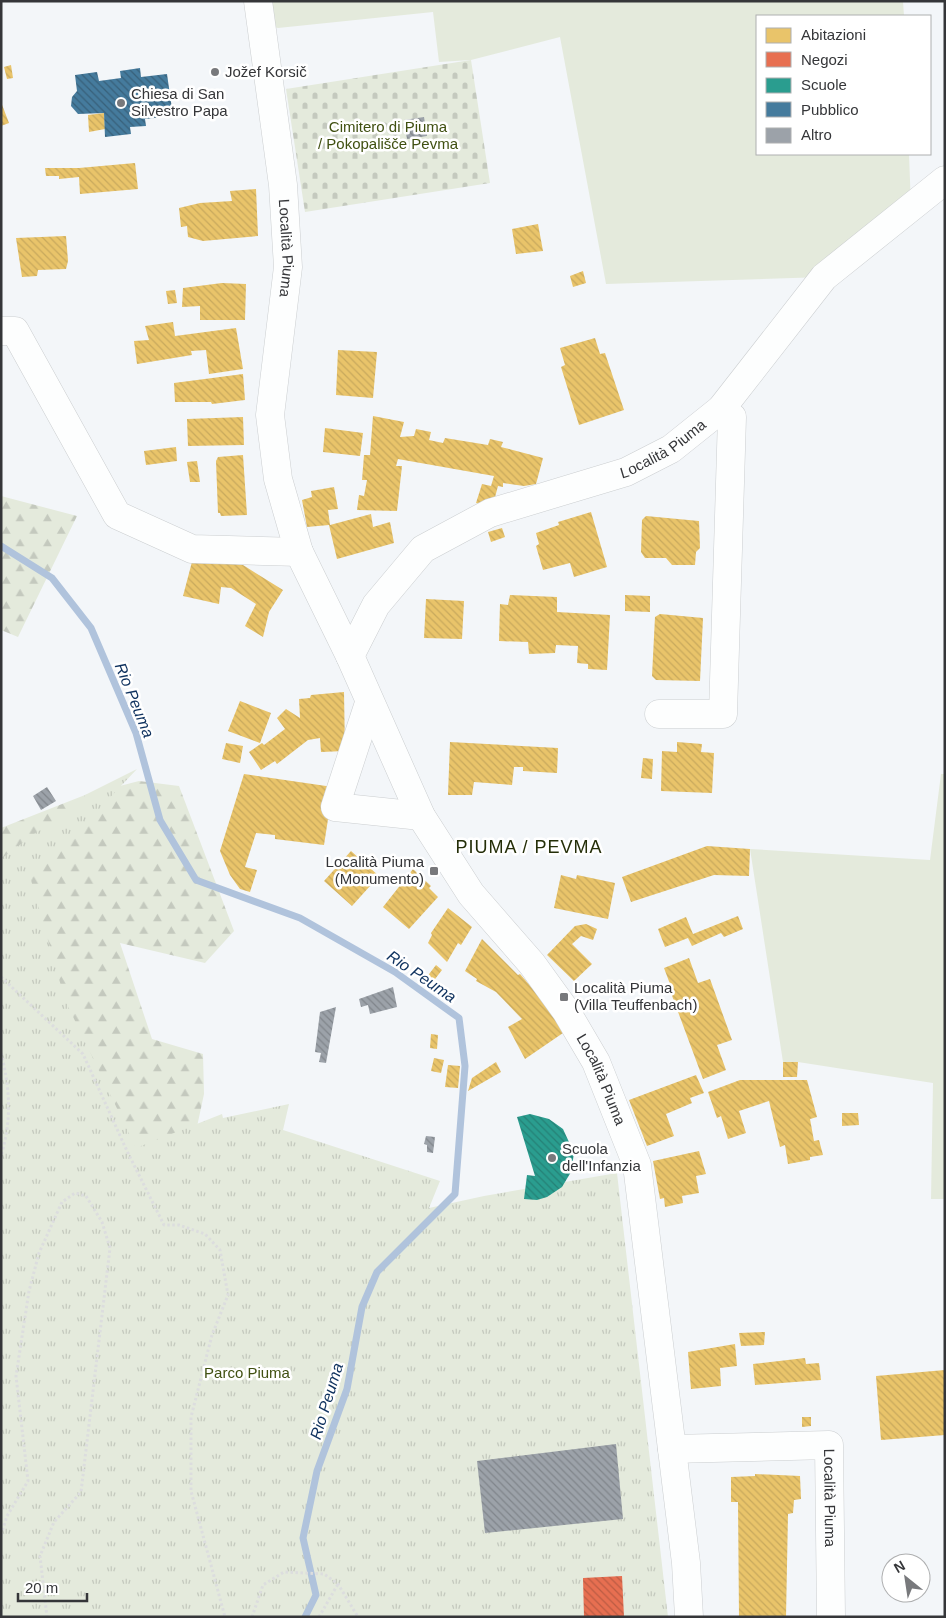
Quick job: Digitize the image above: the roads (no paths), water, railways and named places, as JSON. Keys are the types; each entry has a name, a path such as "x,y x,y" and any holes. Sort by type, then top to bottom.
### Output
{"street":[{"name":"Località Piuma","path":"258,1 283,185 288,267 270,414 278,479 299,552 350,656 368,703 421,816 471,894 532,964 566,1011 596,1062 637,1165 686,1563 689,1617"},
{"name":"Località Piuma","path":"350,656 376,604 423,549 490,513 626,472 670,450 721,409 824,276 945,180"},
{"path":"1,332 15,330 117,515 192,549 299,552"},
{"path":"659,714 724,714 732,417 721,409"},
{"path":"368,703 335,807 421,816"},
{"name":"Località Piuma","path":"672,1449 829,1445 831,1617"}],"waterway":[{"name":"Rio Peuma","path":"1,546 52,578 91,628 136,733 160,820 196,880 300,918 395,972 459,1018 465,1066 455,1194 377,1272 362,1307 347,1389 317,1471 303,1538 316,1595 305,1617"}],"place":[{"name":"Jožef Korsič","path":"215,72"},
{"name":"Chiesa di San Silvestro Papa","path":"121,103"},
{"name":"Località Piuma (Monumento)","path":"434,871"},
{"name":"Località Piuma (Villa Teuffenbach)","path":"564,997"},
{"name":"Scuola dell'Infanzia","path":"552,1158"}],"district":[{"name":"PIUMA / PEVMA","path":"529,847"}],"park label":[{"name":"Cimitero di Piuma / Pokopališče Pevma","path":"388,136"},
{"name":"Parco Piuma","path":"247,1373"}]}
